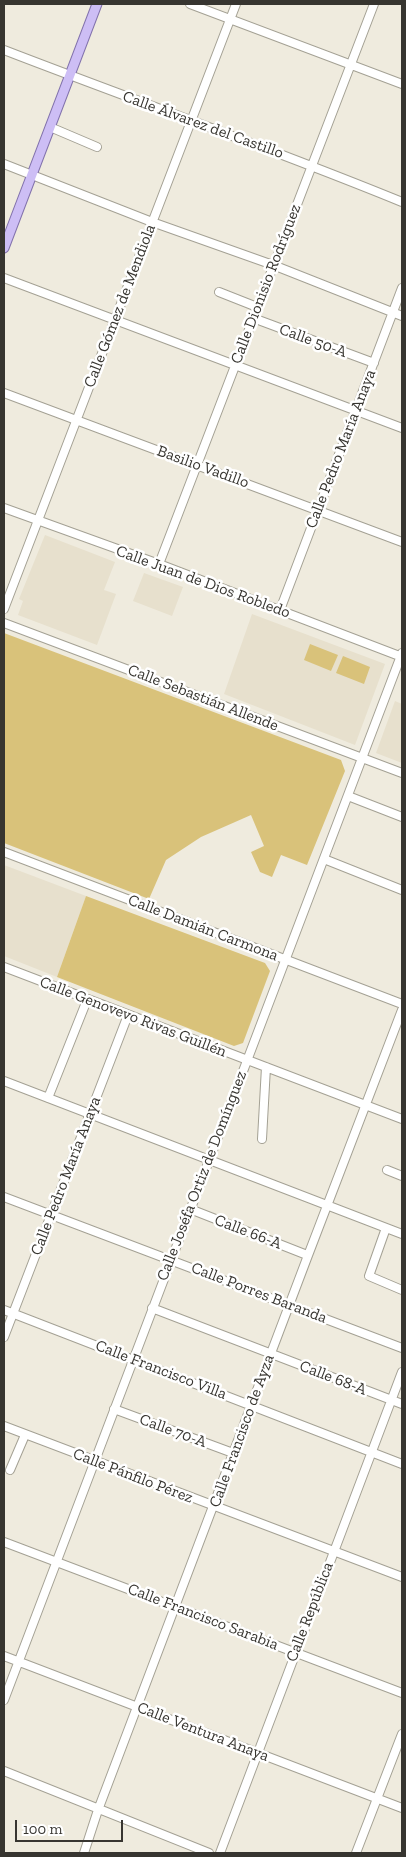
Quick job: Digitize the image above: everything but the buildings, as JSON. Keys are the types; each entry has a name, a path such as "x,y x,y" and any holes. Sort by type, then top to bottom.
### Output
{"main road":[{"path":"4,248 97,4"}],"street":[{"path":"190,4 402,84"},
{"name":"Calle Gómez de Mendiola","path":"4,608 236,4"},
{"name":"Calle Dionisio Rodríguez","path":"159,564 374,4"},
{"name":"Calle Álvarez del Castillo","path":"4,50 190,122 312,165 402,202"},
{"path":"50,128 97,147"},
{"path":"4,164 152,222 273,265 402,316"},
{"path":"4,278 402,428"},
{"name":"Calle Pedro María Anaya","path":"280,610 402,288"},
{"path":"219,292 257,307"},
{"name":"Calle 50-A","path":"253,318 374,363"},
{"name":"Basilio Vadillo","path":"4,393 402,542"},
{"name":"Calle Juan de Dios Robledo","path":"4,508 159,564 402,656"},
{"name":"Calle Sebastián Allende","path":"4,623 402,773"},
{"name":"Calle Joséfa Ortiz de Domínguez","path":"4,1700 284,959 402,656"},
{"path":"348,796 402,817"},
{"name":"Calle Damián Carmona","path":"4,852 402,1004"},
{"path":"324,859 402,890"},
{"name":"Calle Genovevo Rivas Guillén","path":"5,971 402,1119"},
{"path":"48,1098 87,1000"},
{"name":"Calle Francisco de Ayza","path":"84,1853 98,1810 214,1507 250,1405 402,1010"},
{"name":"Calle Pedro María Anaya","path":"4,1337 128,1016"},
{"path":"262,1139 266,1067"},
{"path":"4,1080 402,1234"},
{"path":"387,1170 402,1176"},
{"name":"Calle Porres Baranda","path":"4,1197 402,1348"},
{"name":"Calle 66-A","path":"190,1209 307,1255"},
{"path":"386,1228 369,1276 402,1290"},
{"name":"Calle 68-A","path":"152,1308 402,1404"},
{"name":"Calle Francisco Villa","path":"4,1310 402,1464"},
{"name":"Calle República","path":"220,1853 402,1372"},
{"name":"Calle 70-A","path":"114,1409 233,1453"},
{"name":"Calle Pánfilo Pérez","path":"4,1426 402,1577"},
{"path":"10,1470 25,1435"},
{"name":"Calle Francisco Sarabia","path":"4,1542 176,1606 402,1694"},
{"name":"Calle Ventura Anaya","path":"4,1656 402,1808"},
{"path":"356,1853 402,1734"},
{"path":"4,1771 209,1853"}],"shaded area":[{"path":"45,535 115,562 104,590 116,594 97,645 18,615 23,601 19,599"},
{"path":"144,573 183,587 172,616 133,601"},
{"path":"252,614 385,664 355,745 224,694"},
{"path":"4,633 341,760 345,771 307,865 281,855 272,877 260,872 251,852 264,846 251,815 201,837 166,860 149,899 4,843"},
{"path":"310,644 338,655 331,671 304,660"},
{"path":"343,656 370,667 364,684 336,673"},
{"path":"395,701 402,704 402,763 376,753"},
{"path":"4,865 86,896 57,977 4,956"},
{"path":"86,896 265,963 270,971 243,1043 234,1046 57,977"}]}
